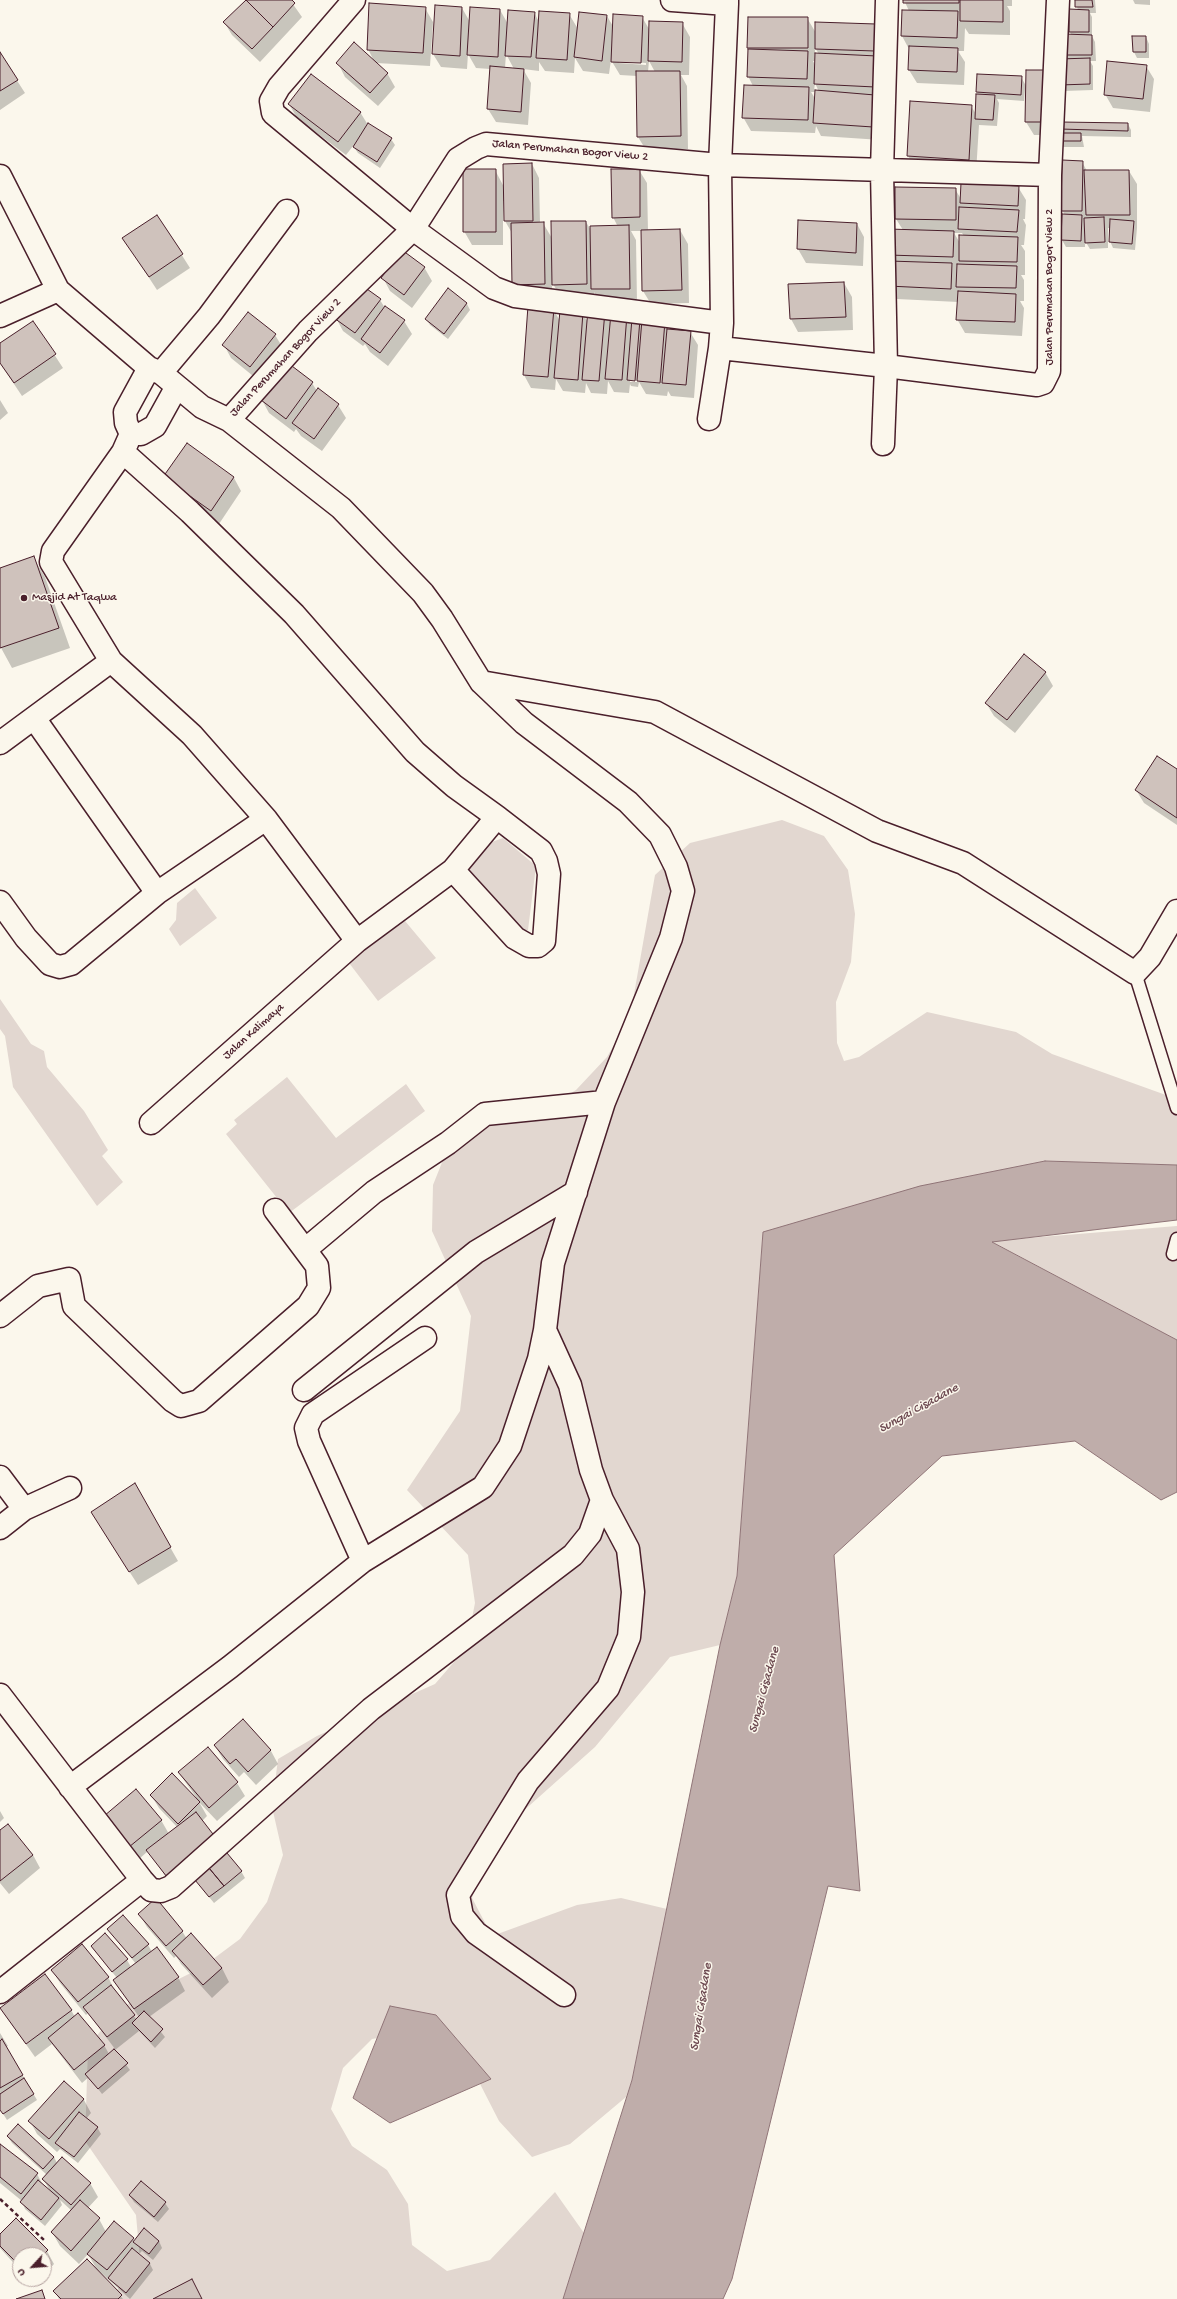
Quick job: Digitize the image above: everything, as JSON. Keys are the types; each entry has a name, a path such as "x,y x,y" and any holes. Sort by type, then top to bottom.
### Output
{"street":[{"path":"354,0 279,87 271,101 273,113 413,229 494,288 514,296 722,323"},
{"path":"672,0 727,2 720,165 722,323 720,348 709,419"},
{"path":"883,444 886,366 882,170 887,0"},
{"name":"Jalan Perumahan Bogor View 2","path":"720,348 886,366 1037,385 1042,383 1049,371 1050,175 1058,0"},
{"name":"Jalan Perumahan Bogor View 2","path":"229,420 308,331 413,229 458,159 486,144 720,165 1050,175"},
{"path":"0,176 58,290 162,376 188,394 202,407 229,420 341,508 373,539 434,609 481,682 524,723 628,802 660,835 676,867 683,891 671,938 604,1102 553,1263 545,1330 539,1359 510,1446 483,1487 363,1562 230,1667 70,1787"},
{"path":"288,211 214,310 162,376 125,412 127,443 190,512 294,614 416,752 454,786 541,851 546,861 548,874 544,941 538,946 529,946 515,938 453,870"},
{"path":"0,316 58,290"},
{"path":"162,376 155,426 127,443 52,551 51,562 111,661 192,735 266,819 357,941"},
{"path":"0,742 111,661"},
{"path":"481,682 655,712 877,831 963,863 1135,973 1150,957 1177,911"},
{"path":"34,718 157,893"},
{"name":"Jalan Kalimaya","path":"151,1123 357,941 453,870 497,817"},
{"path":"0,902 31,943 50,964 60,967 71,964 157,893 266,819"},
{"path":"306,1249 374,1192 448,1143 485,1114 604,1102"},
{"path":"304,1390 476,1252 576,1192"},
{"path":"0,1316 38,1286 69,1279 74,1306 173,1401 181,1406 188,1406 199,1401 308,1306 319,1288 317,1266 306,1249 275,1210"},
{"path":"545,1330 570,1385 592,1470 602,1500 628,1550 633,1592 629,1637 608,1688 528,1781 458,1895 462,1916 476,1933 564,1995"},
{"path":"363,1562 309,1441 306,1428 313,1414 425,1338"},
{"path":"0,1477 24,1509"},
{"path":"0,1528 24,1509 70,1488"},
{"path":"0,1695 142,1880 151,1890 161,1891 170,1887 371,1709 573,1556 590,1534 602,1500"},
{"path":"0,1992 142,1880"}],"lane":[{"path":"1135,973 1177,1108"},
{"path":"1173,1254 1177,1239"}],"path":[{"path":"0,2199 44,2240"}],"shaded area":[{"path":"782,820 824,836 848,870 855,914 851,962 836,1002 837,1043 844,1061 859,1057 927,1012 1016,1032 1052,1054 1177,1099 1177,1165 1045,1161 763,1232 737,1576 720,1645 670,1657 595,1747 511,1822 485,1860 472,1898 492,1936 577,1905 621,1898 667,1909 632,2080 626,2097 570,2144 532,2157 499,2121 457,2039 413,2032 372,2039 343,2068 331,2109 352,2146 387,2170 408,2204 412,2245 447,2271 490,2260 555,2192 584,2233 563,2299 110,2299 140,2260 136,2215 85,2141 88,2047 118,2009 201,1968 240,1939 267,1902 283,1855 272,1807 278,1759 317,1736 435,1684 466,1648 475,1603 468,1555 407,1490 460,1411 471,1316 432,1231 433,1185 451,1140 490,1113 537,1114 576,1090 607,1057 630,1017 655,875 690,843"},
{"path":"503,838 536,866 528,930 522,930 468,871 486,844"},
{"path":"195,888 217,918 180,946 169,929 176,920 177,903"},
{"path":"400,915 436,958 378,1001 346,959"},
{"path":"0,999 31,1044 44,1051 47,1067 84,1111 108,1150 102,1156 123,1182 97,1206 13,1087 5,1036 0,1029"},
{"path":"287,1077 336,1138 406,1084 425,1111 289,1213 226,1134 237,1124 234,1120"},
{"path":"1177,1226 1177,1340 991,1241"}],"water":[{"name":"Sungai Cisadane","path":"1045,1161 1177,1165 1177,1220 992,1242 1177,1340 1177,1492 1161,1500 1075,1441 942,1456 834,1555 860,1891 828,1886 732,2279 723,2299 563,2299 632,2080 720,1645 737,1576 763,1232 920,1186"},
{"path":"390,2006 436,2015 491,2079 390,2123 353,2098"}],"building":[{"path":"246,0 273,27 252,49 223,22"},
{"path":"246,0 292,0 295,3 273,27"},
{"path":"903,0 959,0 959,3 903,3"},
{"path":"960,0 1003,0 1003,22 960,21"},
{"path":"1075,0 1092,0 1093,7 1075,7"},
{"path":"369,3 426,7 423,53 367,50"},
{"path":"435,5 462,7 460,56 432,54"},
{"path":"470,7 500,9 498,57 467,55"},
{"path":"1069,9 1089,10 1089,32 1069,32"},
{"path":"508,10 535,12 531,57 505,56"},
{"path":"902,10 958,11 957,38 901,36"},
{"path":"539,11 570,13 567,60 536,58"},
{"path":"579,12 607,15 602,61 574,57"},
{"path":"613,14 643,16 641,63 611,62"},
{"path":"748,17 808,17 808,48 747,48"},
{"path":"649,21 683,22 682,62 648,61"},
{"path":"815,22 876,24 875,51 815,49"},
{"path":"1064,34 1092,35 1092,55 1064,55"},
{"path":"1132,36 1146,36 1146,52 1133,52"},
{"path":"354,42 388,73 370,93 336,63"},
{"path":"909,46 958,48 957,72 908,70"},
{"path":"748,49 808,51 807,79 747,77"},
{"path":"0,52 18,80 0,91"},
{"path":"815,53 877,56 875,87 814,84"},
{"path":"1090,58 1090,84 1059,85 1059,59"},
{"path":"1107,61 1147,65 1143,99 1104,95"},
{"path":"490,66 524,69 521,112 487,109"},
{"path":"1026,70 1047,70 1047,122 1025,122"},
{"path":"636,71 680,71 681,136 637,137"},
{"path":"311,74 361,112 338,142 288,104"},
{"path":"977,74 1022,76 1021,95 976,92"},
{"path":"744,85 809,87 808,120 742,118"},
{"path":"815,90 875,95 873,127 813,123"},
{"path":"976,94 995,95 993,120 975,119"},
{"path":"910,101 972,105 969,160 907,156"},
{"path":"1060,122 1128,123 1128,131 1060,129"},
{"path":"368,123 392,138 377,162 353,147"},
{"path":"1059,133 1081,133 1081,141 1058,141"},
{"path":"1062,160 1083,161 1082,211 1061,211"},
{"path":"532,163 533,221 504,221 503,164"},
{"path":"463,169 496,169 496,232 463,232"},
{"path":"611,169 640,169 640,217 612,218"},
{"path":"1084,170 1129,170 1130,215 1086,215"},
{"path":"961,183 1019,186 1018,206 960,203"},
{"path":"895,187 956,188 956,220 895,219"},
{"path":"959,207 1019,210 1017,232 958,229"},
{"path":"1062,214 1082,215 1081,241 1061,240"},
{"path":"157,215 183,254 149,277 122,238"},
{"path":"1104,217 1105,242 1085,243 1084,218"},
{"path":"1110,219 1134,221 1132,244 1109,242"},
{"path":"798,220 857,223 856,253 797,249"},
{"path":"551,221 586,221 587,284 552,285"},
{"path":"544,222 545,284 512,285 511,223"},
{"path":"629,225 630,289 591,289 590,226"},
{"path":"680,229 682,290 642,291 641,230"},
{"path":"888,229 954,231 953,257 888,255"},
{"path":"959,235 1018,237 1017,262 959,261"},
{"path":"402,250 425,267 404,295 381,278"},
{"path":"889,261 952,263 951,289 888,286"},
{"path":"957,264 1017,266 1016,288 956,287"},
{"path":"844,282 846,317 790,319 788,284"},
{"path":"360,284 381,299 355,333 334,318"},
{"path":"448,288 467,303 444,334 425,319"},
{"path":"958,291 1016,294 1015,322 956,320"},
{"path":"385,306 405,320 380,353 361,339"},
{"path":"528,306 554,308 548,377 523,375"},
{"path":"588,309 605,311 599,381 582,380"},
{"path":"560,310 583,312 578,380 554,378"},
{"path":"248,312 276,334 250,367 222,345"},
{"path":"611,313 627,314 622,380 605,379"},
{"path":"632,318 640,319 635,381 627,380"},
{"path":"642,319 665,321 660,383 637,381"},
{"path":"33,321 56,354 14,383 0,363 0,343"},
{"path":"667,329 691,331 686,385 662,383"},
{"path":"288,363 313,382 286,419 261,400"},
{"path":"318,388 339,404 314,439 292,423"},
{"path":"187,443 234,477 211,511 163,477"},
{"name":"Masjid At Taqwa","path":"34,556 59,628 0,648 0,568"},
{"path":"1024,654 1046,672 1007,720 985,703"},
{"path":"1157,756 1177,769 1177,818 1135,790"},
{"path":"135,1483 171,1547 129,1572 91,1512"},
{"path":"243,1719 271,1750 248,1772 236,1759 230,1764 214,1745"},
{"path":"208,1747 238,1782 209,1808 178,1772"},
{"path":"172,1773 200,1802 178,1824 150,1795"},
{"path":"136,1789 162,1820 129,1847 104,1816"},
{"path":"196,1812 216,1838 167,1877 146,1850"},
{"path":"8,1824 33,1855 0,1881 0,1830"},
{"path":"227,1853 242,1871 224,1886 209,1868"},
{"path":"209,1868 224,1886 209,1897 195,1880"},
{"path":"156,1898 183,1931 166,1946 138,1914"},
{"path":"123,1915 149,1944 132,1958 107,1929"},
{"path":"105,1933 128,1959 112,1972 91,1946"},
{"path":"191,1933 222,1968 203,1985 172,1951"},
{"path":"82,1944 109,1977 78,2002 51,1970"},
{"path":"157,1947 179,1977 134,2009 113,1980"},
{"path":"45,1974 72,2010 26,2044 0,2008"},
{"path":"111,1985 135,2015 107,2037 83,2007"},
{"path":"144,2011 163,2029 151,2042 132,2023"},
{"path":"78,2013 105,2045 74,2070 48,2038"},
{"path":"2,2039 23,2075 0,2088 0,2041"},
{"path":"114,2049 128,2063 98,2089 85,2074"},
{"path":"24,2078 34,2094 3,2114 0,2110 0,2094"},
{"path":"64,2081 84,2099 49,2139 28,2121"},
{"path":"79,2112 98,2127 74,2157 55,2143"},
{"path":"18,2124 54,2157 43,2169 7,2136"},
{"path":"0,2144 38,2173 21,2194 0,2177"},
{"path":"62,2157 91,2183 71,2205 42,2179"},
{"path":"38,2180 59,2198 41,2220 20,2202"},
{"path":"141,2181 166,2202 154,2217 129,2195"},
{"path":"80,2200 100,2218 71,2251 51,2232"},
{"path":"16,2218 45,2247 12,2247 12,2258 0,2246 0,2234"},
{"path":"114,2221 134,2238 107,2270 87,2254"},
{"path":"144,2228 159,2241 149,2254 133,2242"},
{"path":"132,2248 150,2263 126,2293 108,2278"},
{"path":"87,2259 122,2295 118,2299 61,2299 53,2291"},
{"path":"192,2279 202,2299 153,2299"},
{"path":"42,2290 45,2299 16,2299"}],"place":[{"name":"Masjid At Taqwa","path":"24,598"}]}
